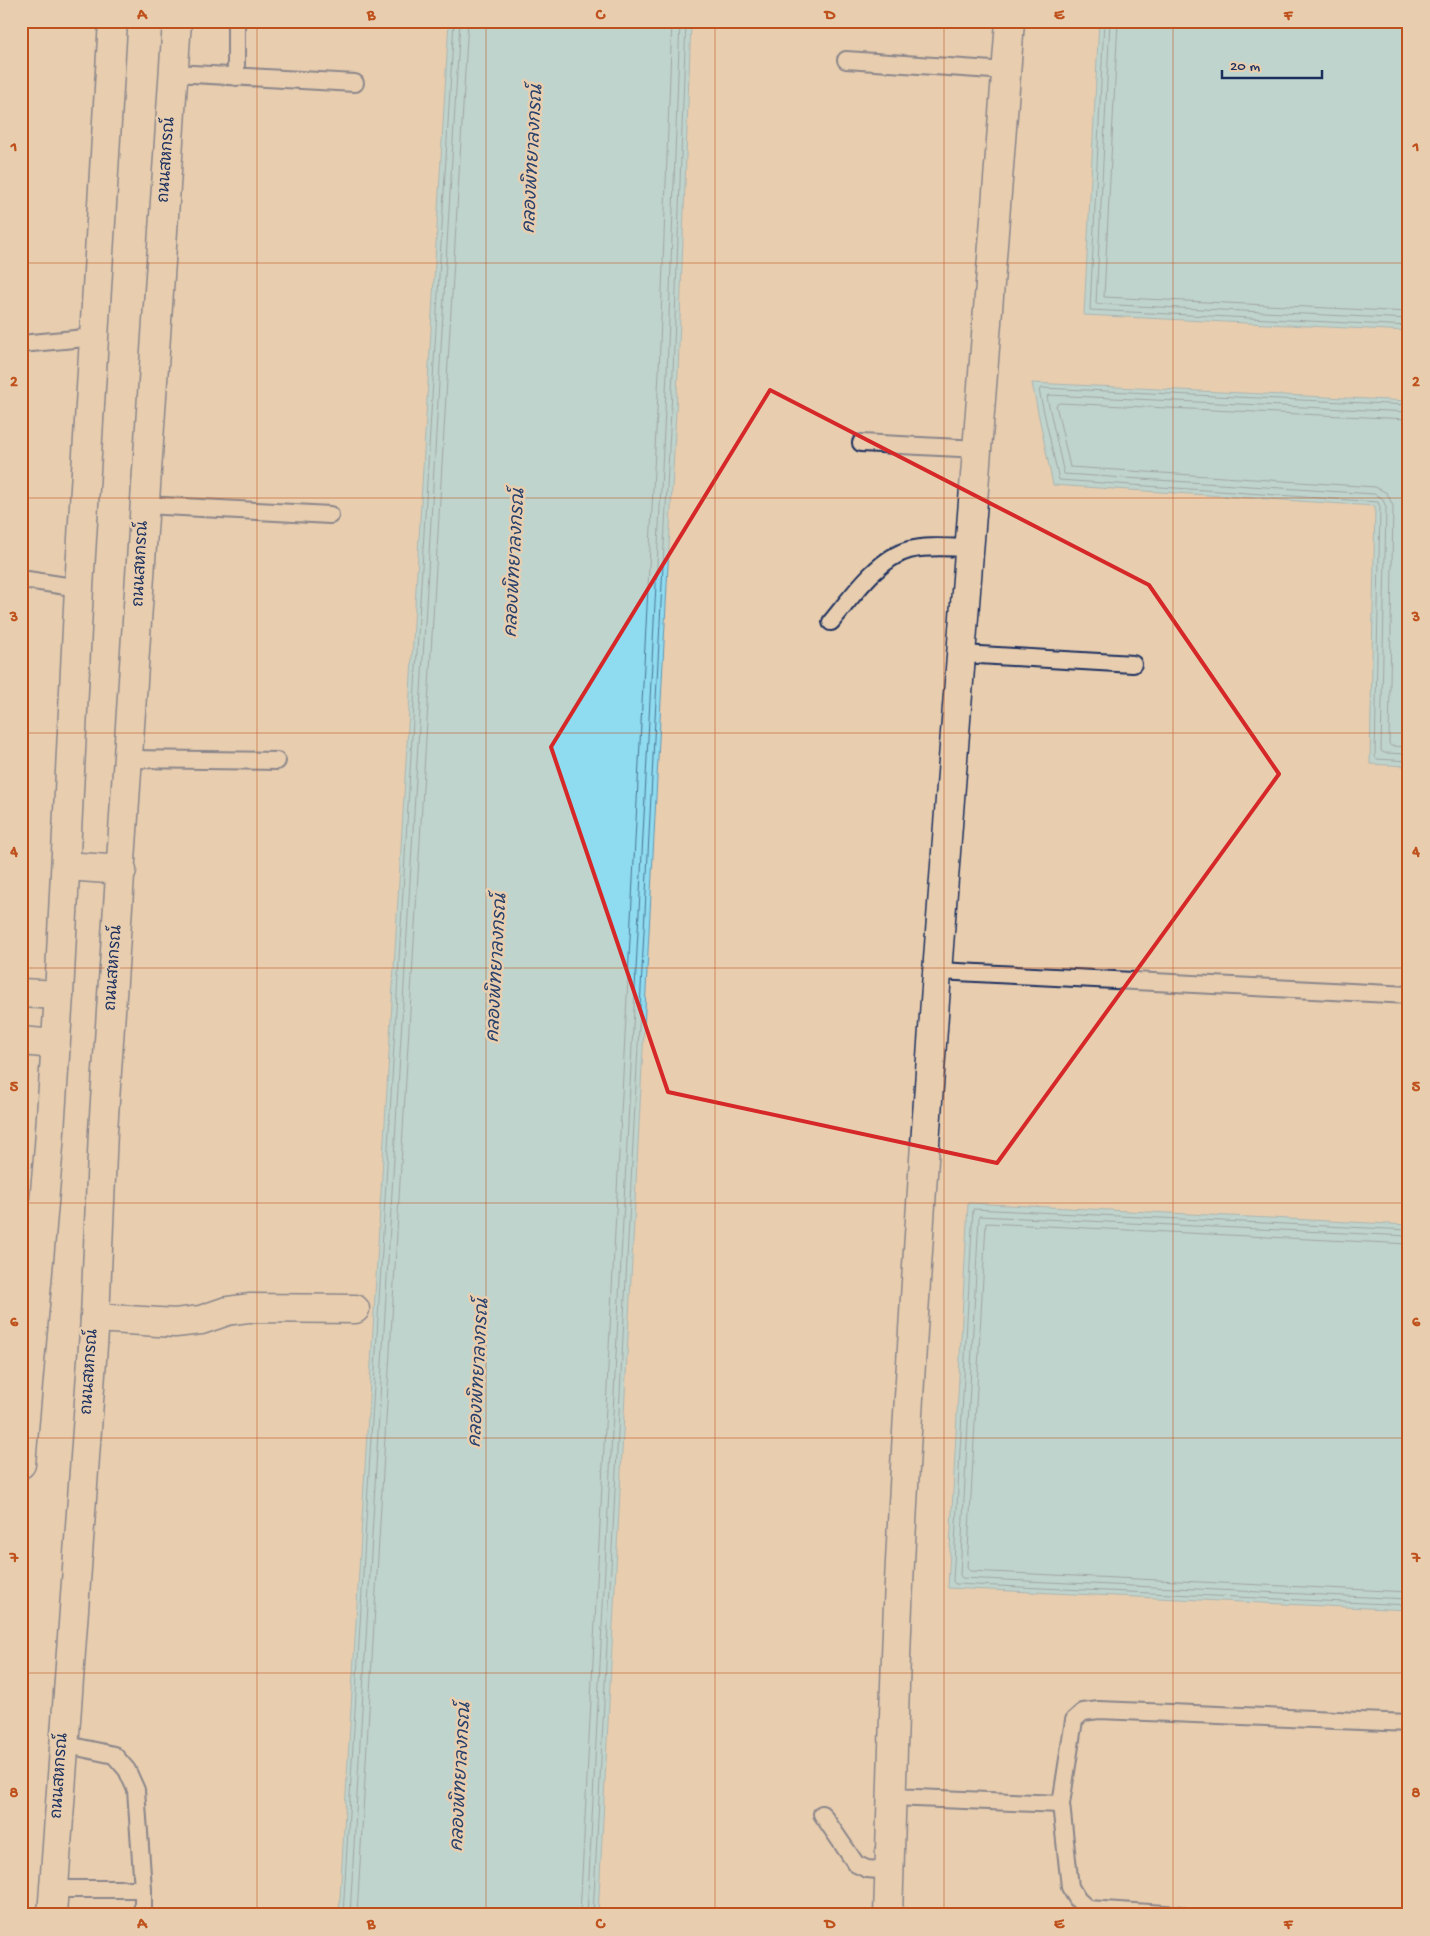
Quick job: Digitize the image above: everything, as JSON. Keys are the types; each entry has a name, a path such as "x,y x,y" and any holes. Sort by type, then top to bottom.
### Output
{"main road":[{"path":"21,1464 49,1146 59,995 79,588 96,337 112,21"},
{"name":"ถนนสหกรณ์","path":"53,1902 62,1744 95,1318 104,1131 177,21"},
{"path":"888,1915 900,1555 938,971 1010,21"},
{"path":"66,866 122,870"},
{"path":"21,992 59,995"},
{"path":"21,1041 55,1044"},
{"path":"95,1318 175,1323 200,1320 227,1310 248,1308 355,1309"}],"lane":[{"path":"236,21 236,77"},
{"path":"846,60 1007,71"},
{"path":"174,73 355,83"},
{"path":"21,344 96,337"},
{"path":"861,443 979,449"},
{"path":"145,505 330,515"},
{"path":"831,622 870,575 899,554 923,547 971,548"},
{"path":"21,579 79,588"},
{"path":"962,654 1133,664"},
{"path":"129,759 277,762"},
{"path":"938,971 1409,995"},
{"path":"1180,1915 1088,1909 1078,1900 1070,1887 1061,1804 1074,1720 1083,1712 1099,1710 1409,1723"},
{"path":"62,1744 114,1755 127,1770 136,1790 143,1915"},
{"path":"892,1797 1061,1804"},
{"path":"822,1814 856,1864 867,1869 890,1871"},
{"path":"53,1902 143,1889"}],"highlighted area":[{"path":"770,390 1149,585 1279,774 997,1163 668,1092 551,747"}],"water":[{"name":"คลองพิทยาลงกรณ์","path":"449,21 691,21 678,373 598,1915 339,1915"},
{"path":"1099,21 1409,21 1409,331 1084,315"},
{"path":"1032,383 1409,401 1409,766 1370,764 1375,506 1053,485"},
{"path":"968,1203 1409,1225 1409,1610 948,1588"}]}
